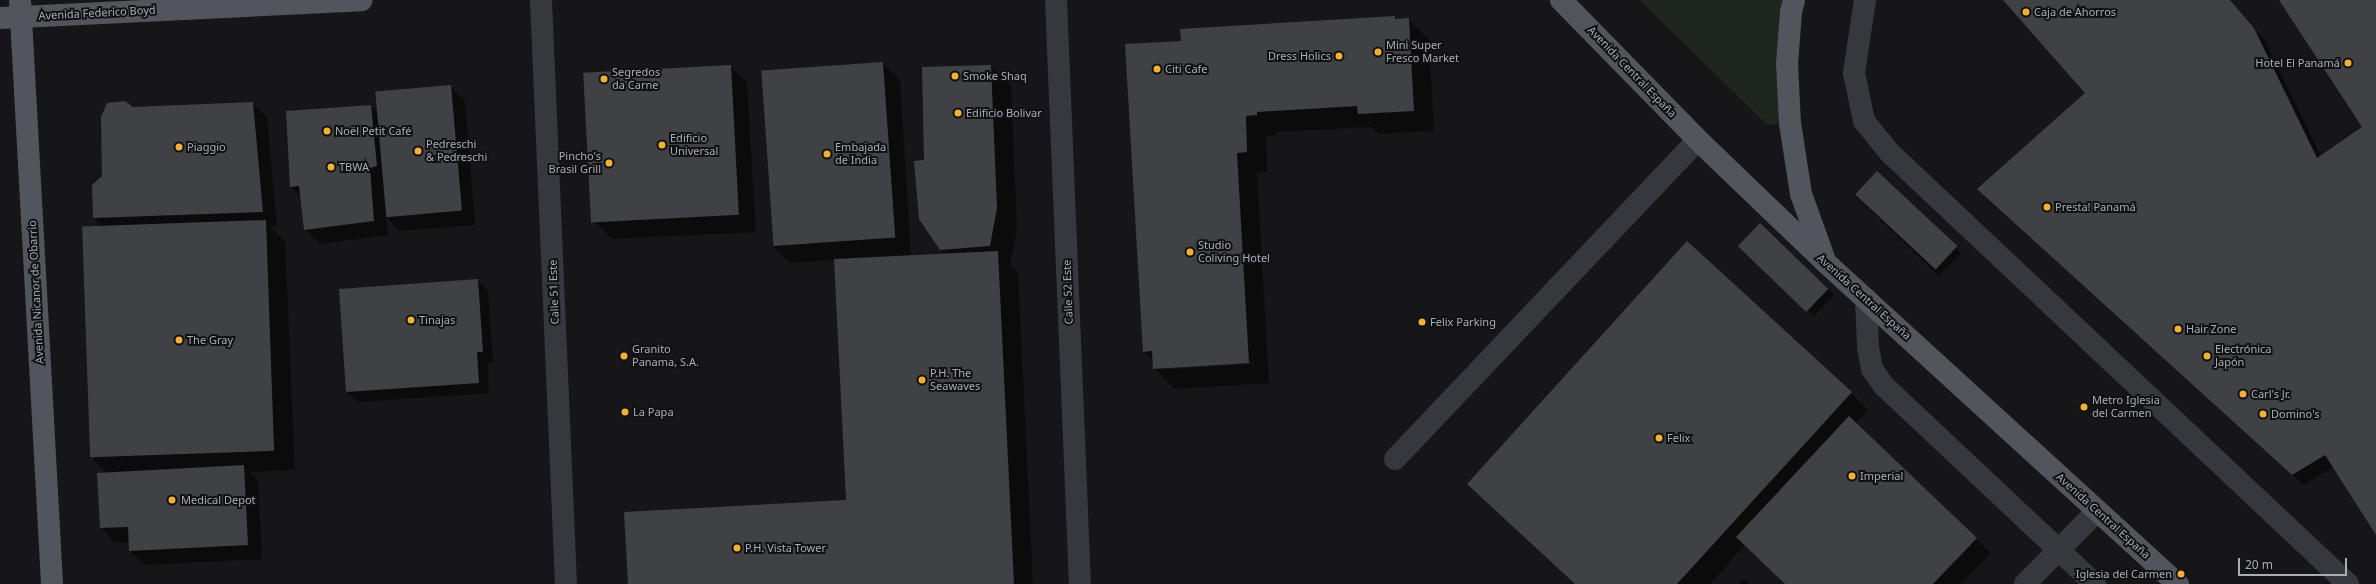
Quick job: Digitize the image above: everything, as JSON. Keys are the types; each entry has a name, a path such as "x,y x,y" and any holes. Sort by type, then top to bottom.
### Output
{"main road":[{"name":"Avenida Federico Boyd","path":"13,12 362,0"},
{"name":"Avenida Central España","path":"1561,0 1698,140 1825,262 2178,584"},
{"path":"1794,0 1791,12 1787,64 1790,123 1801,194 1825,262"},
{"name":"Avenida Nicanor de Obarrio","path":"13,12 52,584"}],"street":[{"name":"Calle 51 Este","path":"541,0 566,584"},
{"name":"Calle 52 Este","path":"1056,0 1080,584"},
{"path":"1865,0 1854,73 1864,121 1890,153 2348,584"},
{"path":"1395,459 1698,140"},
{"path":"1866,299 1868,348 1872,369 1883,385 2095,584"},
{"path":"2025,584 2097,511"}],"shaded area":[{"path":"1640,0 1783,0 1776,71 1781,120 1776,124 1767,125"}],"building":[{"path":"2003,0 2230,0 2254,28 2317,158 2362,127 2279,0 2376,0 2376,535 2325,455 2292,475 1977,189 2085,93"},
{"name":"Studio Coliving Hotel","path":"1395,16 1395,19 1409,18 1414,111 1358,114 1357,106 1257,112 1257,115 1246,116 1247,152 1237,153 1249,363 1153,369 1152,351 1143,352 1125,44 1181,41 1180,29"},
{"name":"Embajada de India","path":"883,62 895,238 774,246 761,71"},
{"name":"Edificio Universal","path":"731,65 739,215 591,223 583,73"},
{"name":"Edificio Bolivar","path":"991,65 997,208 990,246 940,250 919,219 914,161 924,160 922,67"},
{"name":"Pedreschi & Pedreschi","path":"451,85 462,211 386,217 375,92"},
{"name":"Piaggio","path":"125,101 133,107 253,102 263,212 93,218 92,185 102,176 101,117 107,103"},
{"name":"TBWA","path":"371,105 377,166 370,168 374,221 304,230 299,186 290,187 286,111"},
{"path":"1877,171 1957,246 1936,269 1855,194"},
{"name":"The Gray","path":"266,220 274,451 90,457 82,226"},
{"path":"1760,223 1828,289 1806,312 1738,246"},
{"name":"Felix","path":"1687,241 1852,392 1677,584 1575,584 1467,484"},
{"name":"P.H. The Seawaves","path":"998,251 1014,584 628,584 624,512 846,500 834,259"},
{"name":"Tinajas","path":"478,279 483,352 477,352 479,383 346,392 339,289"},
{"name":"Imperial","path":"1849,416 1977,538 1933,584 1785,584 1736,537"},
{"name":"Medical Depot","path":"244,465 248,545 129,551 128,527 100,528 97,473"}],"place":[{"name":"Caja de Ahorros","path":"2026,12"},
{"name":"Mini Super Fresco Market","path":"1378,52"},
{"name":"Dress Holics","path":"1339,56"},
{"name":"Hotel El Panamá","path":"2348,63"},
{"name":"Citi Cafe","path":"1157,69"},
{"name":"Smoke Shaq","path":"955,76"},
{"name":"Segredos da Carne","path":"604,79"},
{"name":"Edificio Bolivar","path":"958,113"},
{"name":"Noël Petit Café","path":"327,131"},
{"name":"Edificio Universal","path":"662,145"},
{"name":"Piaggio","path":"179,147"},
{"name":"Pedreschi & Pedreschi","path":"418,151"},
{"name":"Embajada de India","path":"827,154"},
{"name":"Pincho's Brasil Grill","path":"609,163"},
{"name":"TBWA","path":"331,167"},
{"name":"Presta! Panamá","path":"2047,207"},
{"name":"Studio Coliving Hotel","path":"1190,252"},
{"name":"Tinajas","path":"411,320"},
{"name":"Felix Parking","path":"1422,322"},
{"name":"Hair Zone","path":"2178,329"},
{"name":"The Gray","path":"179,340"},
{"name":"Granito Panama, S.A.","path":"624,356"},
{"name":"Electrónica Japón","path":"2207,356"},
{"name":"P.H. The Seawaves","path":"922,380"},
{"name":"Carl's Jr.","path":"2243,394"},
{"name":"Metro Iglesia del Carmen","path":"2084,407"},
{"name":"La Papa","path":"625,412"},
{"name":"Domino's","path":"2263,414"},
{"name":"Felix","path":"1659,438"},
{"name":"Imperial","path":"1852,476"},
{"name":"Medical Depot","path":"172,500"},
{"name":"P.H. Vista Tower","path":"737,548"},
{"name":"Iglesia del Carmen","path":"2181,574"}]}
